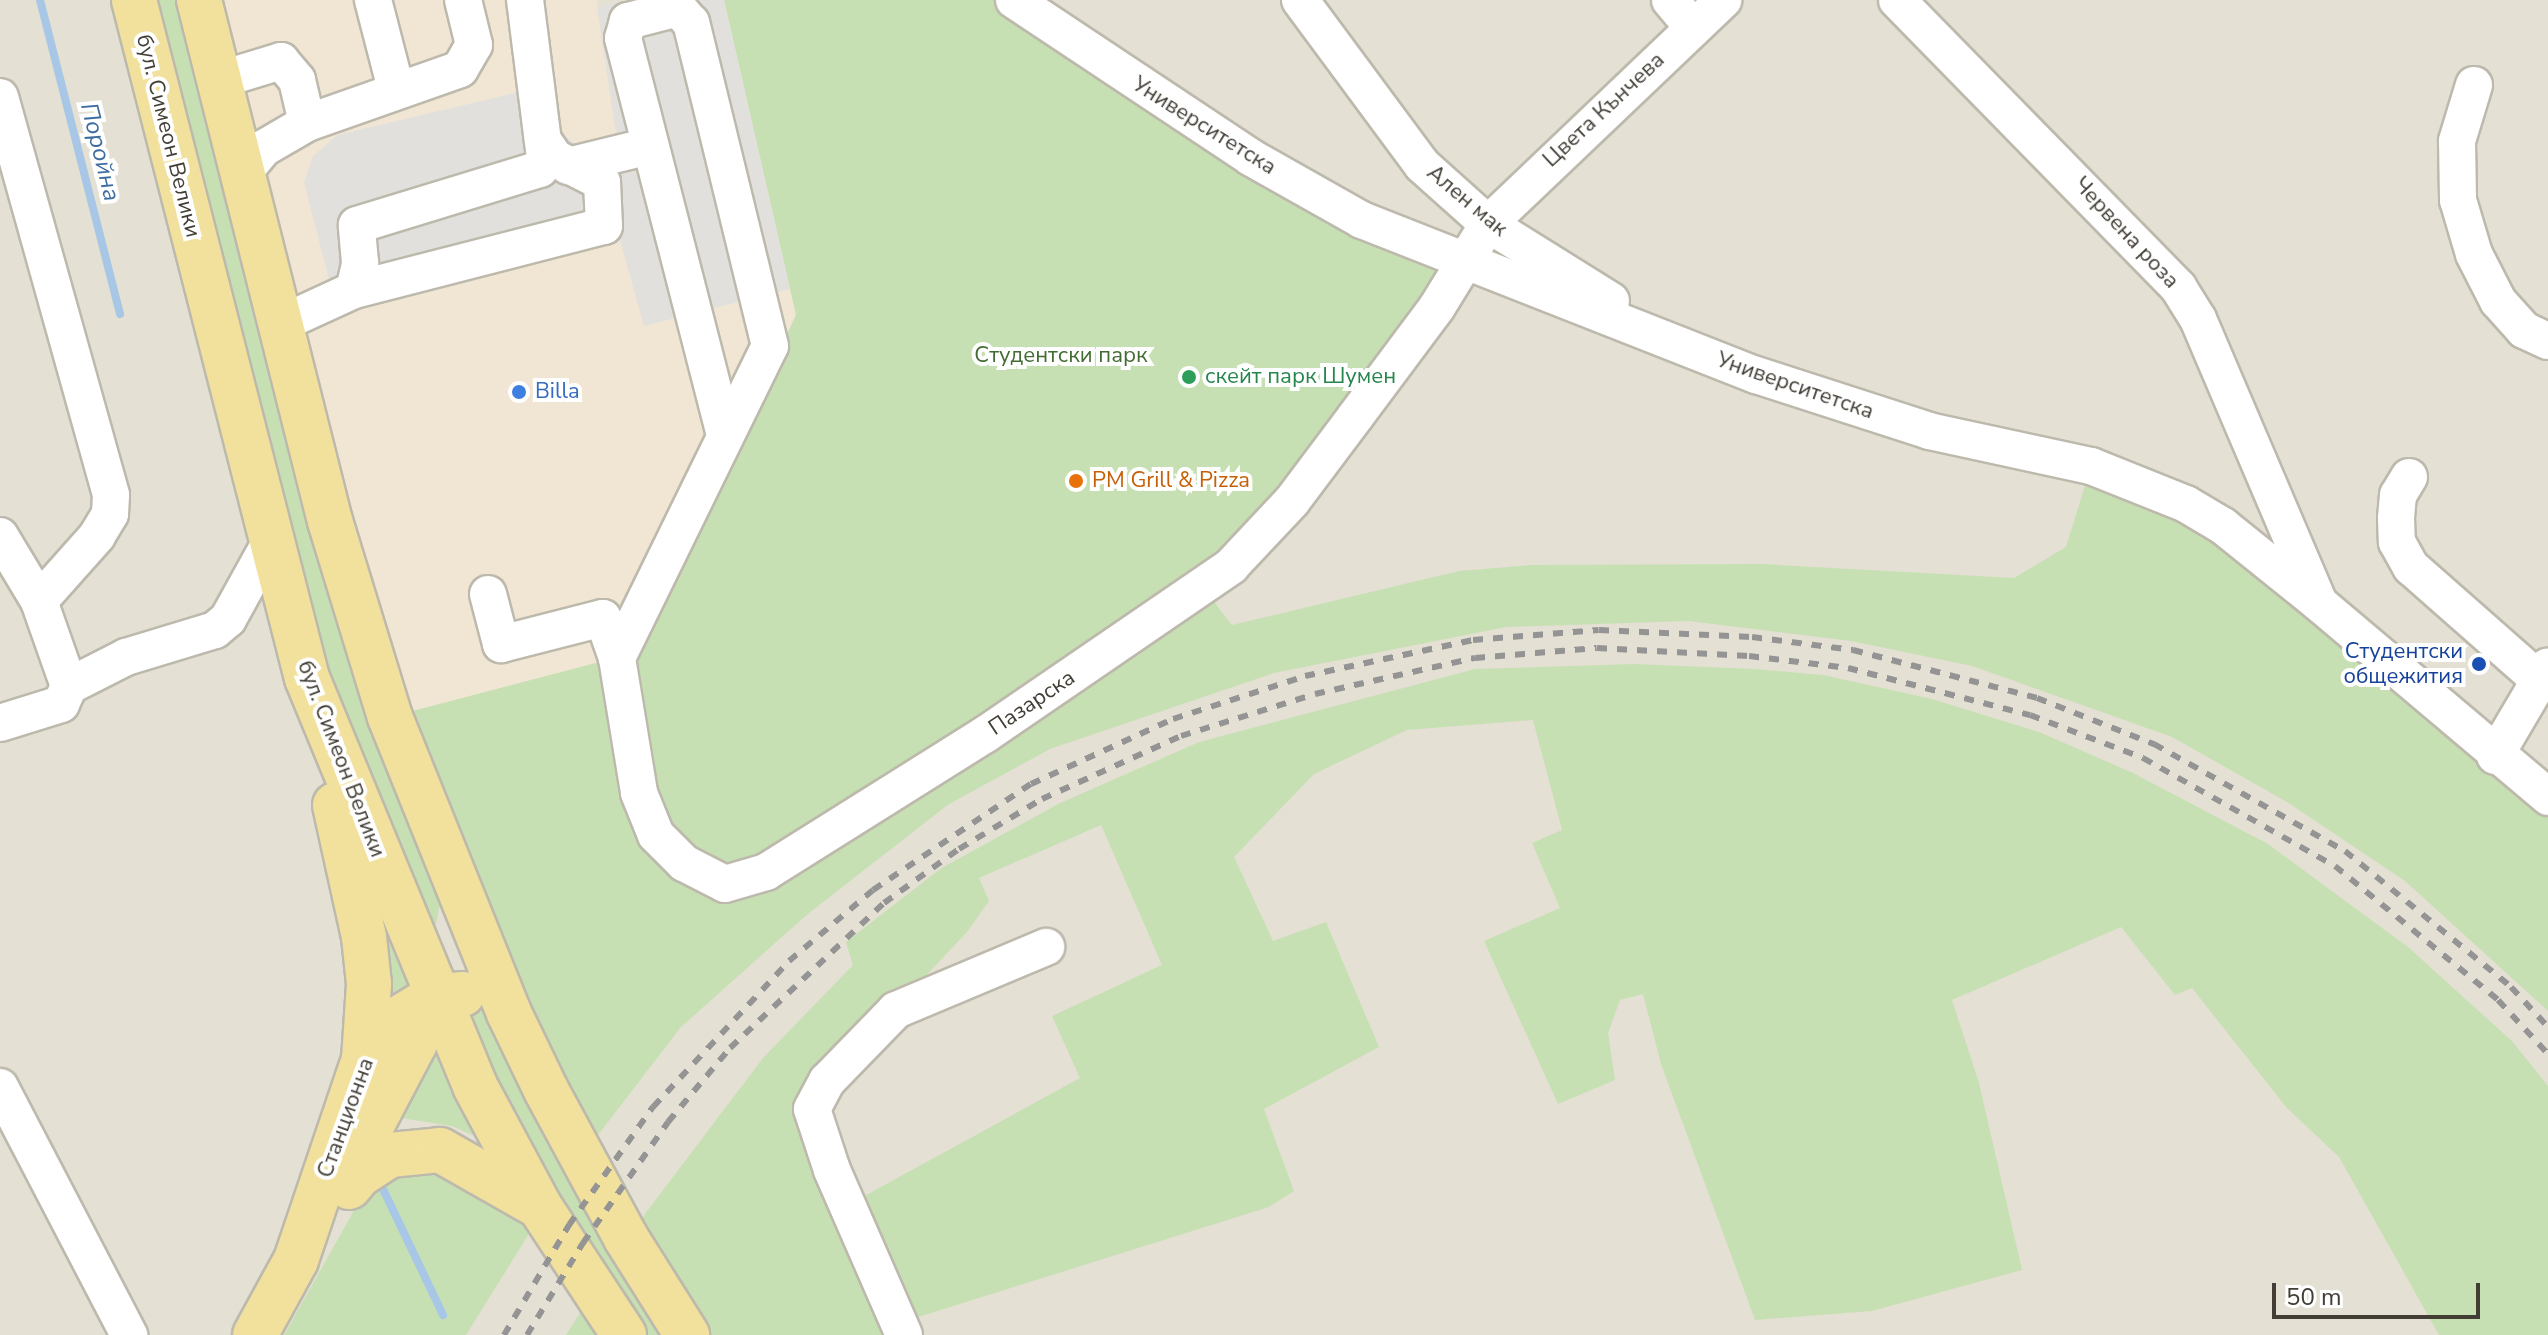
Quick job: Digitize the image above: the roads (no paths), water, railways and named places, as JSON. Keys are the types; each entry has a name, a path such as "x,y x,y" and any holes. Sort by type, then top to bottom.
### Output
{"main road":[{"name":"бул. Симеон Велики","path":"134,0 307,678 434,997 475,1086 540,1207 624,1335"},
{"path":"199,0 330,521 390,717 509,1013 626,1238 687,1335"},
{"path":"307,678 364,937 369,984 364,1059"},
{"path":"296,1260 366,1142 434,997 448,929 448,865"},
{"path":"434,997 457,993 482,998 509,1013"},
{"name":"Станционна","path":"255,1335 296,1260 364,1059 391,1023 434,997"},
{"path":"296,1260 359,1175 390,1155 414,1149 440,1150 540,1207"}],"street":[{"path":"373,0 396,89"},
{"path":"242,174 264,148 307,123 396,89 460,69 472,57 474,45 463,0"},
{"path":"354,290 360,263 357,225 374,216 531,174 545,158 525,0"},
{"name":"Университетска","path":"1014,0 1250,157 1362,220 1684,347 1929,431 2091,466 2210,519 2320,604 2495,756 2548,797"},
{"name":"Ален мак","path":"1300,0 1422,165 1488,224 1684,347"},
{"name":"Цвета Кънчева","path":"1466,262 1488,224 1681,14 1723,0"},
{"name":"Червена роза","path":"1897,0 2178,287 2198,319 2320,604"},
{"path":"617,658 725,436 764,368 770,346 691,23 678,8 628,21 623,38 725,436"},
{"path":"219,80 281,61 297,80 307,123"},
{"path":"2474,85 2457,141 2458,200 2474,254 2498,301 2524,330 2548,341"},
{"path":"0,97 41,227 111,495 110,514 97,536 39,601"},
{"path":"280,324 354,290 604,226 602,182 555,158 543,140"},
{"path":"568,166 650,146"},
{"name":"Пазарска","path":"488,594 501,644 603,618 617,658 639,793 656,835 684,863 725,884 766,872 986,734 1231,566 1292,501 1466,262"},
{"path":"2409,477 2398,495 2396,518 2397,542 2411,567 2542,672 2495,756"},
{"path":"0,536 39,601 69,686"},
{"path":"0,723 61,704 69,686 126,657 215,630 239,599 271,541"},
{"path":"904,1335 832,1170 812,1109 827,1081 896,1010 1046,947"},
{"path":"0,1087 129,1335"}],"waterway":[{"name":"Поройна","path":"40,0 120,314"},
{"path":"382,1187 443,1315"}],"railway":[{"path":"504,1335 569,1225 653,1107 789,961 873,890 1031,784 1173,719 1305,676 1473,640 1599,630 1752,637 1853,650 2037,698 2154,744 2345,851 2511,987 2548,1027"},
{"path":"527,1335 583,1243 668,1122 730,1048 884,903 959,849 1042,799 1181,736 1315,694 1475,658 1597,648 1749,656 1848,668 2030,715 2143,758 2335,866 2498,1000 2548,1054"}],"place":[{"name":"скейт парк Шумен","path":"1189,377"},
{"name":"Billa","path":"519,392"},
{"name":"PM Grill & Pizza","path":"1076,481"},
{"name":"Студентски общежития","path":"2479,664"}],"park label":[{"name":"Студентски парк","path":"1061,356"}]}
